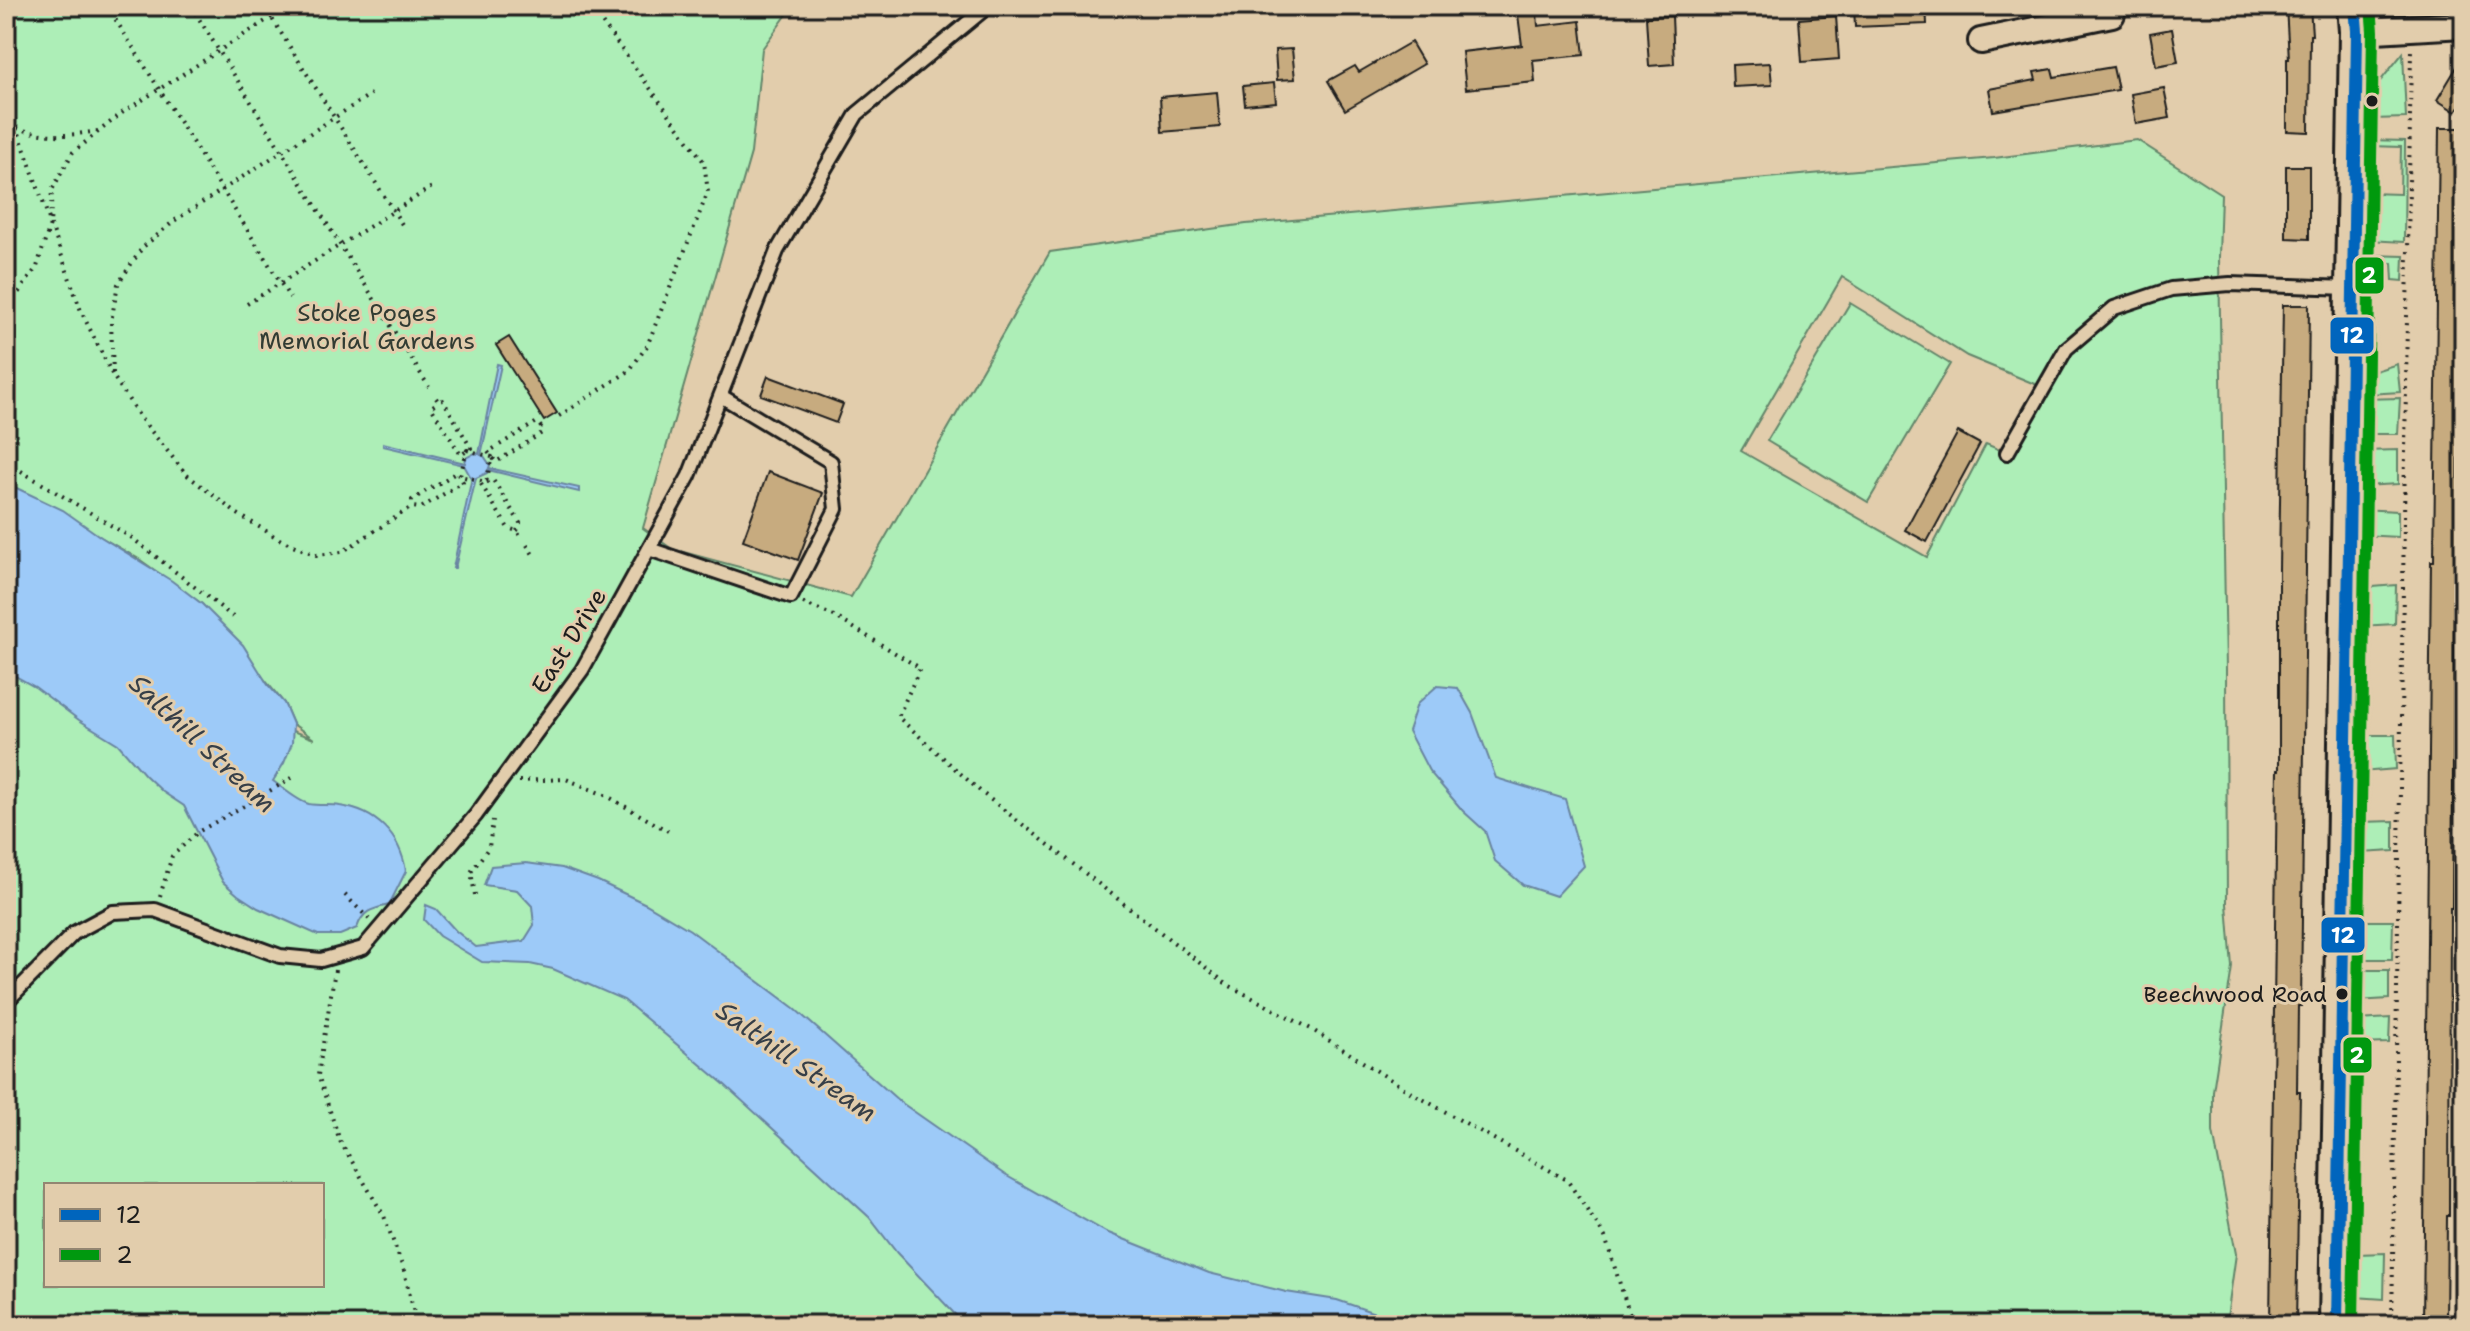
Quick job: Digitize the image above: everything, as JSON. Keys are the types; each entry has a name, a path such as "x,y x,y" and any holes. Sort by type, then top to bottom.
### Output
{"street":[{"path":"1995,44 2112,18"},
{"path":"2337,1325 2356,18 2411,28 2464,25"}],"lane":[{"name":"East Drive","path":"6,1002 74,933 113,912 155,910 280,956 321,960 363,948 476,815 582,670 689,476 777,251 857,114 988,6"},
{"path":"2007,453 2066,349 2114,308 2171,289 2230,284 2352,289"},
{"path":"649,549 791,597 836,509 831,462 721,396"}],"path":[{"path":"6,15 11,6"},
{"path":"107,6 290,298"},
{"path":"191,6 429,387"},
{"path":"264,6 403,226"},
{"path":"6,302 19,292 37,267 50,225 52,190 73,152 159,89 289,6"},
{"path":"559,416 629,371 647,346 708,192 704,162 590,6"},
{"path":"2392,1325 2411,28"},
{"path":"113,376 111,322 118,284 142,248 174,221 371,94"},
{"path":"6,96 81,311 113,376 142,420 187,475 236,513 281,540 316,555 342,552 413,507 421,508 463,482 460,476 457,472 412,500 413,507"},
{"path":"16,128 38,135 63,137 100,130"},
{"path":"247,304 435,185"},
{"path":"460,476 467,450 471,448 443,400 437,400 431,407 461,455 467,450"},
{"path":"467,450 492,457 496,462 542,433 543,425 537,422 488,452 492,457"},
{"path":"460,476 486,482 493,480 520,523 519,534 508,528 481,484 486,482 492,457"},
{"path":"21,471 132,538 237,620"},
{"path":"527,545 534,556"},
{"path":"791,597 834,616 920,668 898,717 981,792 1228,985 1311,1029 1410,1092 1567,1180 1605,1237 1633,1325"},
{"path":"155,910 172,856 198,832 292,778"},
{"path":"475,895 471,872 489,847 493,791 521,780 566,779 607,796 668,831"},
{"path":"345,895 367,917"},
{"path":"337,956 318,1075 340,1141 384,1216 404,1271 417,1325"}],"green space":[{"name":"Stoke Poges Memorial Gardens","path":"6,6 793,6 762,49 751,153 643,528 672,549 851,597 1050,252 1246,224 1994,158 2137,140 2221,194 2219,257 2227,904 2232,967 2213,1091 2213,1132 2236,1254 2226,1325 6,1325 6,624 314,739 293,724 284,703 202,604 139,559 6,483","holes":["1842,277 1967,356 2042,387 2007,453 1986,444 1927,557 1741,451"]},
{"path":"2403,53 2406,118 2372,119 2373,90"},
{"path":"2369,140 2405,141 2404,242 2368,240 2369,193 2400,194 2401,147 2371,146"},
{"path":"2370,255 2404,256 2403,281 2393,280 2392,263 2371,264"},
{"path":"1850,303 1950,364 1868,502 1767,441"},
{"path":"2397,364 2400,392 2368,394 2372,372"},
{"path":"2400,398 2398,434 2368,434 2363,431 2363,399"},
{"path":"2398,450 2398,484 2363,486 2363,451"},
{"path":"2359,509 2398,511 2398,537 2361,535"},
{"path":"2396,585 2395,624 2360,626 2361,588"},
{"path":"2357,735 2395,735 2396,769 2361,772"},
{"path":"2394,821 2394,851 2361,853 2360,822"},
{"path":"2355,921 2393,921 2392,959 2359,959"},
{"path":"2355,970 2389,970 2389,999 2356,1001"},
{"path":"2390,1018 2389,1043 2357,1044 2358,1020"},
{"path":"2385,1253 2384,1299 2355,1297 2357,1254"}],"water":[{"path":"497,364 501,365 481,455 490,465 489,468 579,488 579,492 488,470 476,478 453,568 472,477 464,465 383,446 383,443 465,463 466,458 479,454"},
{"name":"Salthill Stream","path":"6,483 63,510 172,581 202,604 243,645 268,685 284,703 293,724 292,743 273,781 304,802 353,809 365,813 384,827 398,846 406,871 389,905 369,911 357,928 340,935 318,935 258,908 223,882 184,806 163,792 118,744 35,687 6,671"},
{"path":"1437,686 1458,688 1472,713 1496,778 1565,799 1584,866 1556,896 1523,885 1495,861 1485,831 1463,811 1429,771 1408,731 1417,704"},
{"name":"Salthill Stream","path":"526,863 562,868 598,881 690,930 794,1008 899,1101 1005,1175 1106,1232 1209,1273 1286,1292 1337,1300 1410,1325 965,1325 897,1253 869,1217 725,1085 624,1000 553,969 530,964 482,962 439,936 424,920 426,905 436,909 476,947 524,941 534,925 532,906 517,890 484,885 491,866"}],"building":[{"path":"1854,6 1926,6 1927,24 1855,27"},
{"path":"2286,6 2310,6 2309,132 2287,131 2289,59"},
{"path":"1537,13 1538,26 1580,21 1584,55 1533,60 1535,82 1466,89 1462,52 1522,45 1518,15"},
{"path":"1672,16 1674,64 1649,66 1646,17"},
{"path":"1836,16 1839,59 1802,62 1799,19"},
{"path":"2172,29 2178,62 2156,66 2150,33"},
{"path":"1411,42 1424,64 1345,110 1328,81 1355,66 1359,72"},
{"path":"1292,49 1295,79 1277,80 1275,50"},
{"path":"2464,55 2464,99 2456,112 2437,100"},
{"path":"1770,63 1772,85 1733,87 1732,65"},
{"path":"2113,67 2118,90 1993,111 1989,89 2036,80 2034,72 2052,69 2054,77"},
{"path":"1274,83 1276,102 1245,105 1243,86"},
{"path":"2164,88 2170,118 2136,124 2131,94"},
{"path":"1217,92 1220,127 1162,132 1160,97"},
{"path":"2439,128 2461,128 2458,553 2455,553 2446,1325 2423,1325 2431,561 2434,561"},
{"path":"2286,166 2309,166 2309,239 2286,238"},
{"path":"2283,305 2309,305 2301,1006 2298,1006 2297,1092 2300,1092 2296,1325 2270,1325 2279,770"},
{"path":"509,337 557,413 544,421 496,345"},
{"path":"768,376 843,404 836,423 761,395"},
{"path":"1958,432 1980,444 1927,542 1905,530"},
{"path":"768,472 823,493 798,560 743,540"}],"transit line":[{"name":"12","path":"2337,1325 2355,6"},
{"name":"2","path":"2353,1325 2371,6"}],"place":[{"name":"Beechwood Road","path":"2342,994"}]}
